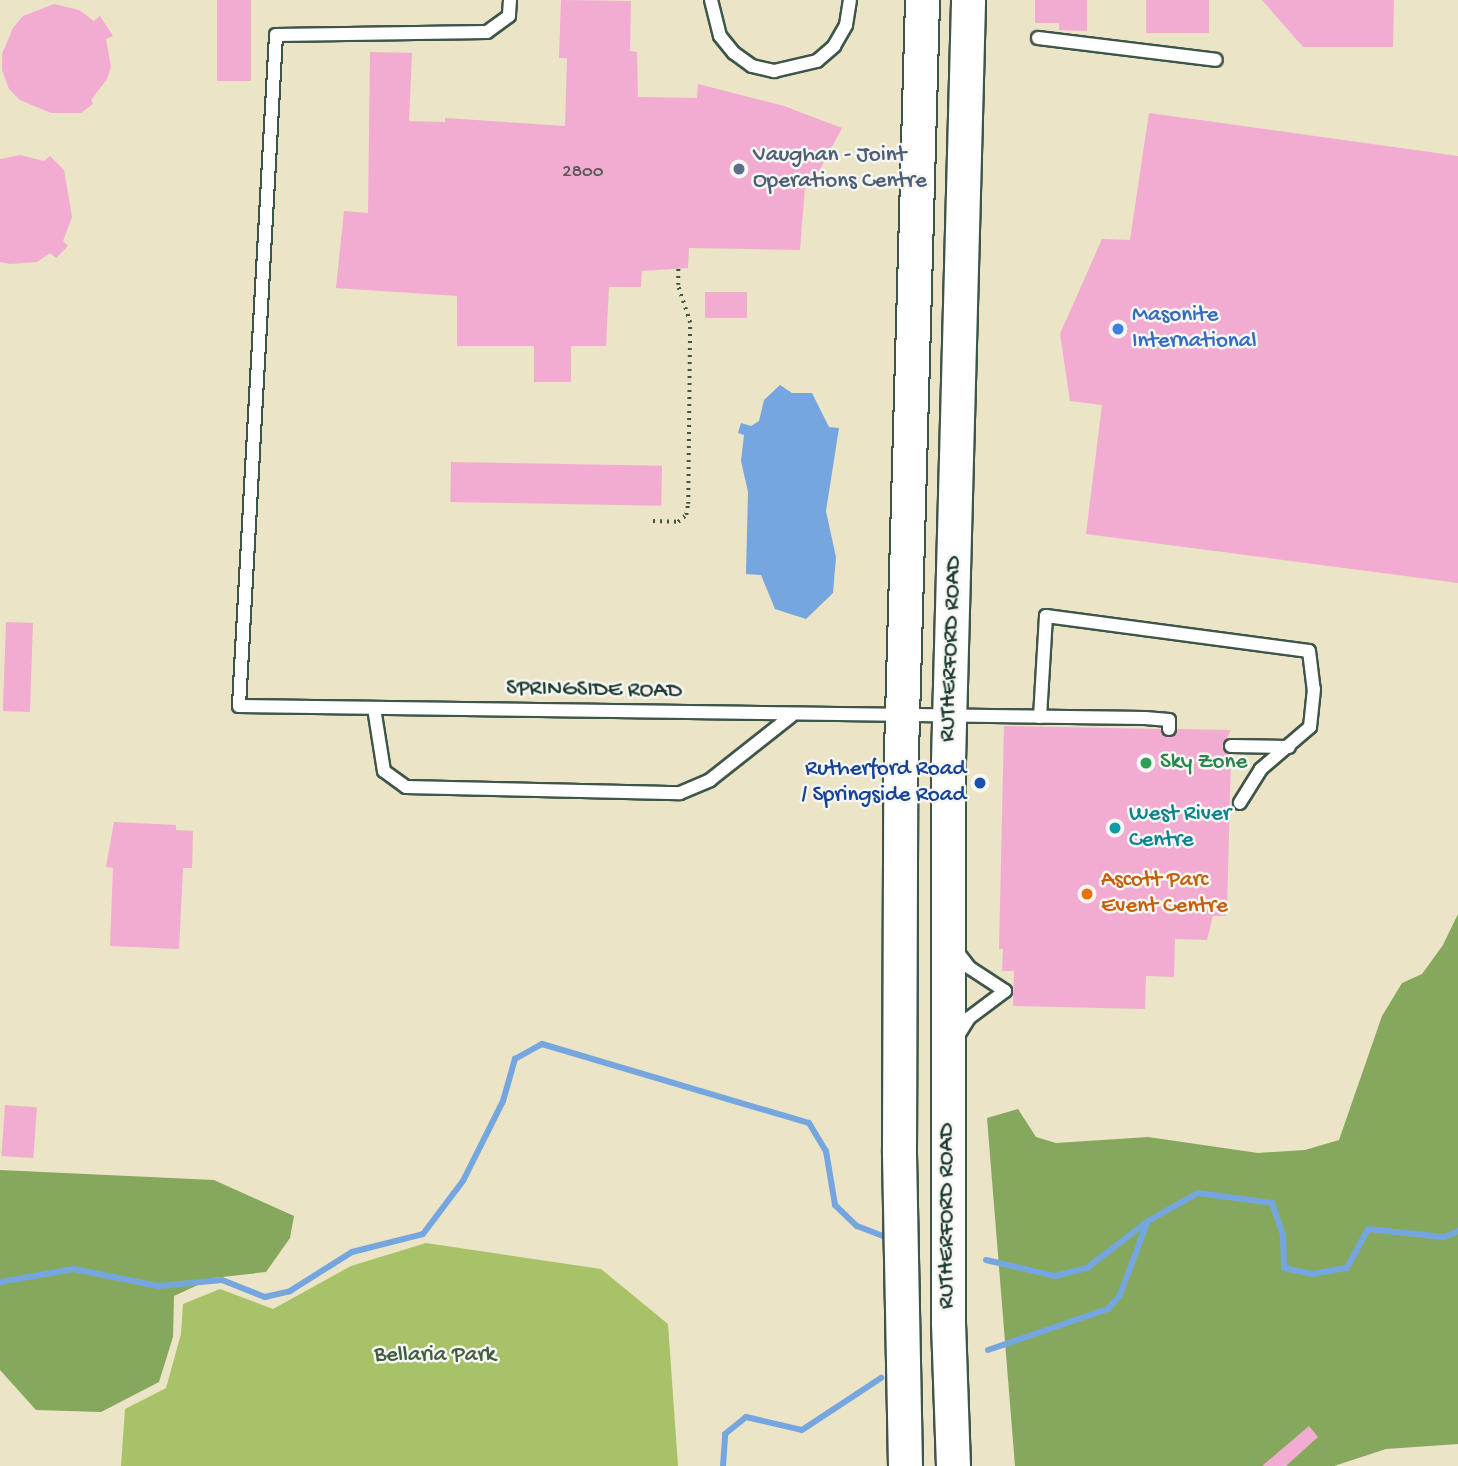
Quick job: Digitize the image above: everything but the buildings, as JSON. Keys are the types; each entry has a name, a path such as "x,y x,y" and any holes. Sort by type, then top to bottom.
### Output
{"main road":[{"name":"RUTHERFORD ROAD","path":"905,1466 899,1149 902,718 922,0"},
{"name":"RUTHERFORD ROAD","path":"953,1466 948,1308 949,718 968,0"}],"lane":[{"name":"SPRINGSIDE ROAD","path":"510,0 509,16 487,32 276,35 239,706 1169,720 1169,729"},
{"path":"711,0 720,36 734,53 752,65 774,71 796,69 817,61 834,46 846,25 850,0"},
{"path":"1038,38 1216,60"},
{"path":"1041,717 1046,616 1309,651 1314,713 1302,737 1261,769 1240,803"},
{"path":"374,708 384,771 406,787 680,793 710,780 791,716"},
{"path":"1231,746 1289,747"},
{"path":"947,939 971,968 1005,991 969,1018 949,1051"}],"path":[{"path":"653,521 678,522 686,514 688,504 690,323 677,285 678,269"}],"green space":[{"path":"1458,914 1458,1444 1386,1449 1334,1466 1015,1466 987,1118 1018,1109 1036,1137 1056,1143 1148,1137 1258,1153 1305,1150 1339,1140 1382,1016 1402,983 1422,974 1443,945"},
{"path":"0,1170 214,1180 294,1216 290,1238 266,1272 213,1278 174,1296 173,1337 159,1382 101,1412 36,1410 0,1370"},
{"name":"Bellaria Park","path":"426,1243 601,1269 668,1324 678,1466 121,1466 125,1409 166,1388 181,1334 183,1304 220,1289 273,1309 351,1266"}],"water":[{"path":"780,385 792,393 812,393 829,427 839,428 826,511 836,557 833,593 806,619 775,609 761,575 746,574 748,492 741,461 744,435 738,433 741,423 751,426 759,421 764,400"}],"waterway":[{"path":"0,1282 74,1269 158,1286 222,1280 265,1297 290,1291 352,1252 423,1234 463,1181 503,1101 515,1059 542,1044 809,1123 826,1151 835,1205 857,1226 885,1237"},
{"path":"986,1260 1055,1276 1087,1268 1148,1221 1198,1193 1272,1203 1283,1235 1284,1268 1312,1274 1347,1268 1368,1229 1444,1237 1458,1231"},
{"path":"988,1350 1108,1309 1120,1295 1147,1223"},
{"path":"723,1466 725,1434 746,1417 802,1430 881,1378"}],"place":[{"name":"Vaughan - Joint Operations Centre","path":"739,169"},
{"name":"Masonite International","path":"1118,329"},
{"name":"Sky Zone","path":"1146,763"},
{"name":"Rutherford Road / Springside Road","path":"980,783"},
{"name":"West River Centre","path":"1115,828"},
{"name":"Ascott Parc Event Centre","path":"1087,894"}]}
